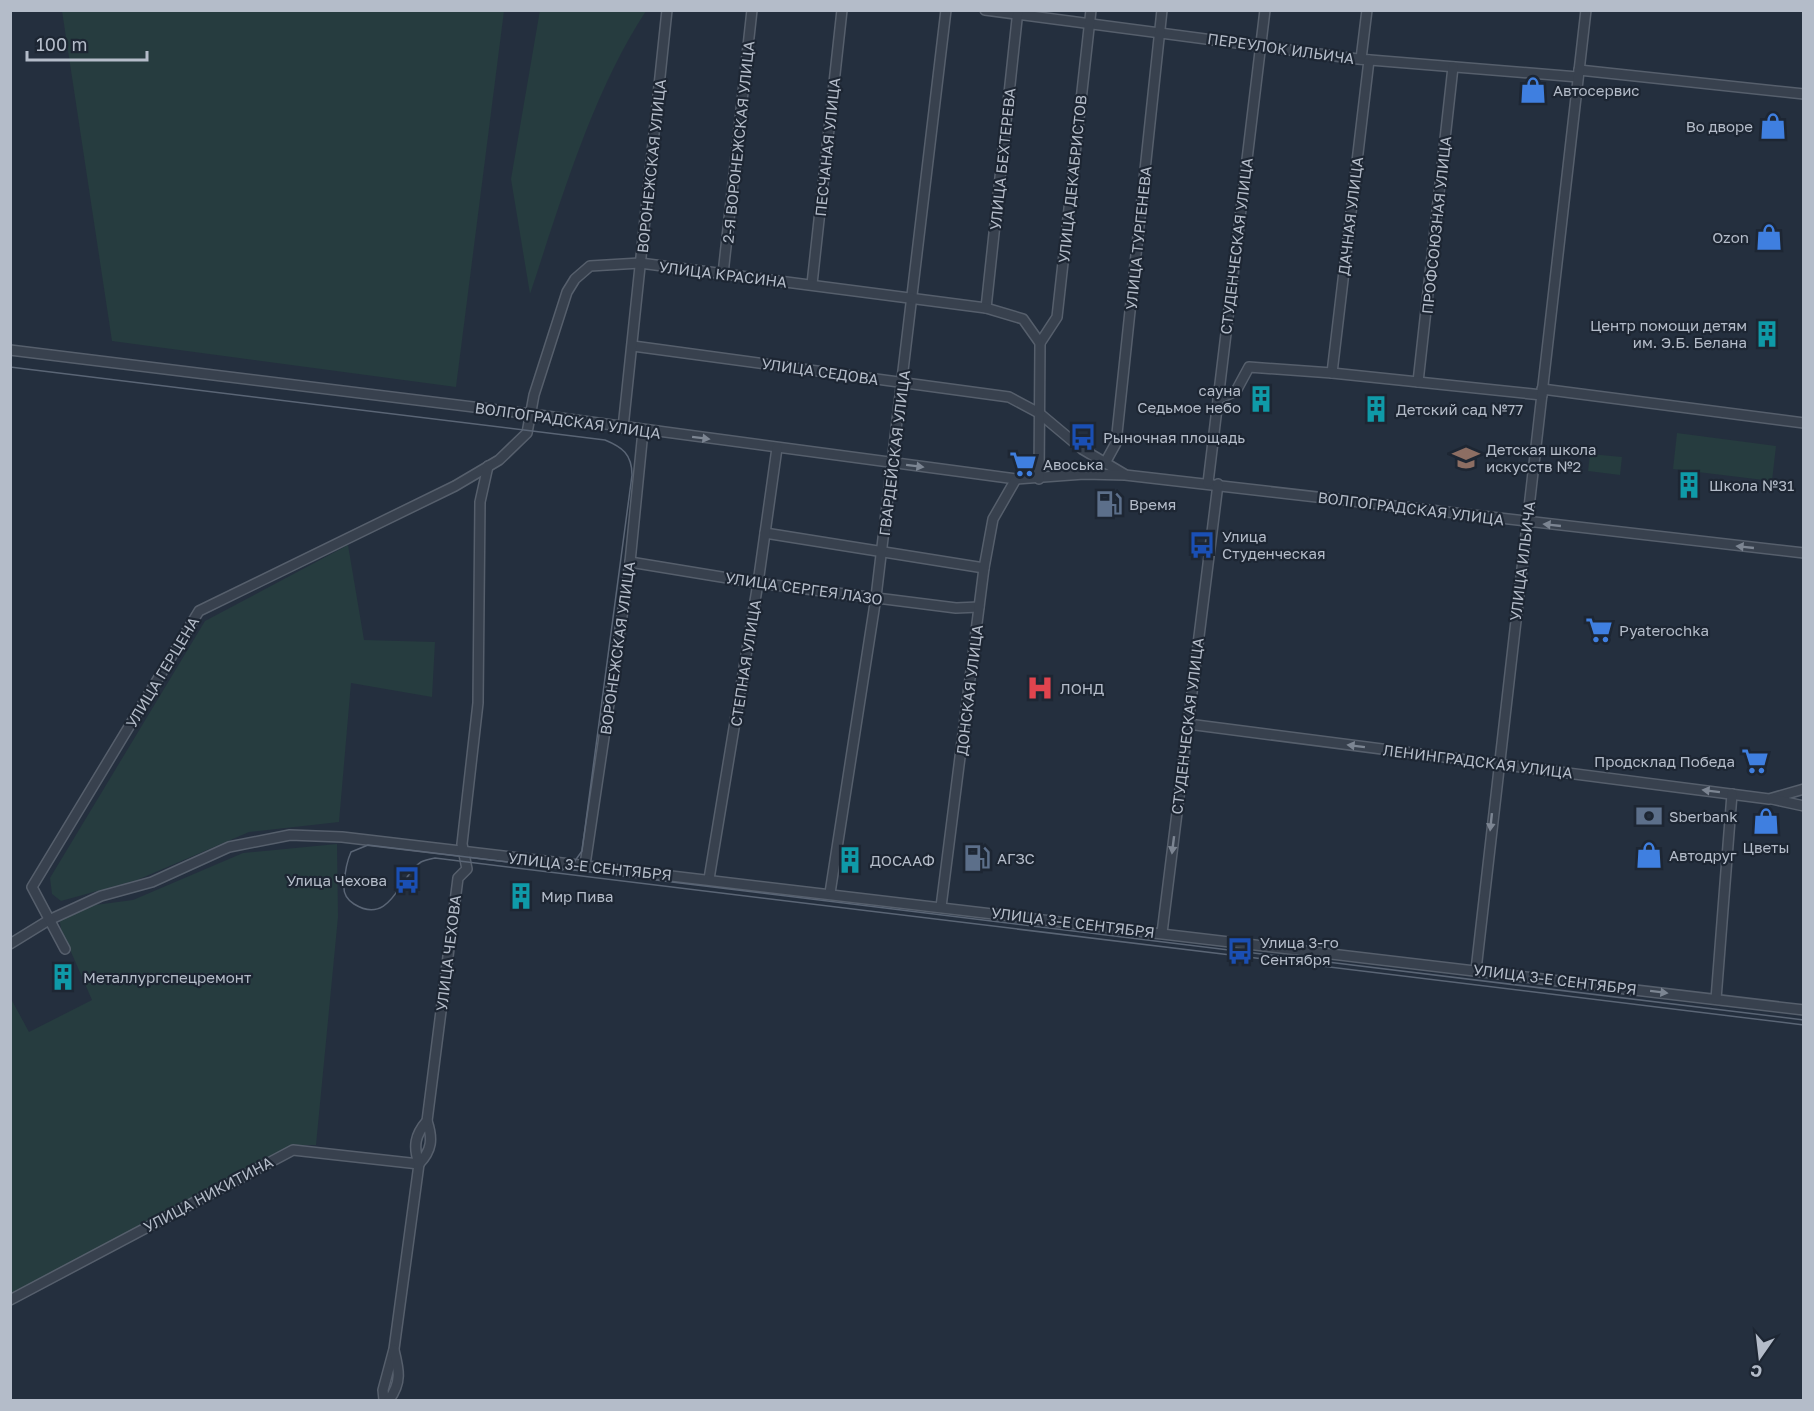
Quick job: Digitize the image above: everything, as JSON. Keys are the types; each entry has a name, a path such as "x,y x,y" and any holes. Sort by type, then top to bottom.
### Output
{"street":[{"name":"ВОРОНЕЖСКАЯ УЛИЦА","path":"623,428 668,10"},
{"name":"2-Я ВОРОНЕЖСКАЯ УЛИЦА","path":"723,273 752,10"},
{"name":"ПЕСЧАНАЯ УЛИЦА","path":"812,284 842,10"},
{"name":"ГВАРДЕЙСКАЯ УЛИЦА","path":"830,893 882,552 914,297 946,10"},
{"name":"ПЕРЕУЛОК ИЛЬИЧА","path":"985,10 1018,12 1365,60 1579,74 1803,94"},
{"name":"УЛИЦА ДЕКАБРИСТОВ","path":"1040,343 1057,317 1091,10"},
{"name":"УЛИЦА ТУРГЕНЕВА","path":"1105,463 1116,442 1162,10"},
{"name":"СТУДЕНЧЕСКАЯ УЛИЦА","path":"1162,933 1188,724 1213,483 1218,399 1265,10"},
{"name":"ДАЧНАЯ УЛИЦА","path":"1332,373 1365,60 1367,10"},
{"name":"УЛИЦА ИЛЬИЧА","path":"1476,970 1497,764 1586,10"},
{"name":"УЛИЦА БЕХТЕРЕВА","path":"986,308 1018,12"},
{"name":"ПРОФСОЮЗНАЯ УЛИЦА","path":"1418,382 1453,67"},
{"name":"УЛИЦА КРАСИНА","path":"531,414 534,395 567,292 575,279 585,269 595,264 640,264 723,273 986,308 1016,316 1031,327 1040,343"},
{"path":"1039,479 1040,343"},
{"name":"УЛИЦА СЕДОВА","path":"633,346 1009,397 1039,413 1069,440 1105,463"},
{"name":"ВОЛГОГРАДСКАЯ УЛИЦА","path":"10,350 531,414 643,431 1016,479 1083,474 1125,475 1213,483 1526,522 1803,553"},
{"path":"1218,399 1236,391 1249,367 1542,392 1803,423"},
{"name":"УЛИЦА ГЕРЦЕНА","path":"65,950 32,887 199,610 445,491 499,460 527,432 531,414"},
{"name":"ВОРОНЕЖСКАЯ УЛИЦА","path":"585,865 630,562 643,431"},
{"name":"СТЕПНАЯ УЛИЦА","path":"709,879 758,583 777,448"},
{"name":"ВОЛГОГРАДСКАЯ УЛИЦА","path":"1105,463 1125,475"},
{"name":"УЛИЦА ЧЕХОВА","path":"384,1401 387,1368 394,1349 419,1164 415,1151 417,1132 427,1121 458,878 466,868 462,844 478,703 480,502 488,466"},
{"name":"ДОНСКАЯ УЛИЦА","path":"942,907 984,568 993,519 1016,479"},
{"path":"765,533 984,568"},
{"name":"УЛИЦА СЕРГЕЯ ЛАЗО","path":"630,562 758,583 956,608 979,607"},
{"name":"ЛЕНИНГРАДСКАЯ УЛИЦА","path":"1188,724 1769,799 1803,789"},
{"path":"1716,999 1732,794"},
{"path":"1769,799 1803,806"},
{"name":"УЛИЦА 3-Е СЕНТЯБРЯ","path":"10,944 49,920 101,896 152,882 229,847 290,835 342,837 465,853 709,879 1803,1010"},
{"path":"419,1164 429,1154 432,1136 427,1121"},
{"name":"УЛИЦА НИКИТИНА","path":"10,1300 293,1150 419,1164"},
{"path":"389,1401 398,1384 400,1373 394,1349"}],"green space":[{"path":"540,10 646,11 609,77 579,148 530,294 511,179"},
{"path":"62,11 504,11 456,387 112,341"},
{"path":"1677,433 1776,446 1772,481 1673,469"},
{"path":"1590,454 1622,457 1620,475 1588,471"},
{"path":"348,545 364,640 435,642 432,697 351,683 339,822 249,832 137,880 61,901 52,894 50,878 205,621"},
{"path":"337,844 338,917 316,1145 291,1145 11,1295 10,997 29,1032 92,1000 61,929 58,910 133,900 243,853"}],"tram line":[{"path":"10,367 605,440 625,452 632,468 632,475 582,851 572,865 562,870"},
{"path":"1804,1020 368,845 351,852 344,880 345,893 351,902 367,909 377,909 394,896 414,868 421,862 435,858 1804,1025"}],"place":[{"name":"Автосервис","path":"1533,90"},
{"name":"Во дворе","path":"1773,126"},
{"name":"Ozon","path":"1769,237"},
{"name":"Центр помощи детям им. Э.Б. Белана","path":"1767,334"},
{"name":"сауна Седьмое небо","path":"1261,399"},
{"name":"Детский сад №77","path":"1376,409"},
{"name":"Рыночная площадь","path":"1083,437"},
{"name":"Детская школа искусств №2","path":"1466,458"},
{"name":"Авоська","path":"1023,464"},
{"name":"Школа №31","path":"1689,485"},
{"name":"Время","path":"1109,504"},
{"name":"Улица Студенческая","path":"1202,545"},
{"name":"Pyaterochka","path":"1599,630"},
{"name":"ЛОНД","path":"1040,688"},
{"name":"Продсклад Победа","path":"1755,761"},
{"name":"Sberbank","path":"1649,816"},
{"name":"Цветы","path":"1766,821"},
{"name":"Автодруг","path":"1649,855"},
{"name":"АГЗС","path":"977,858"},
{"name":"ДОСААФ","path":"850,860"},
{"name":"Улица Чехова","path":"407,880"},
{"name":"Мир Пива","path":"521,896"},
{"name":"Улица 3-го Сентября","path":"1240,951"},
{"name":"Металлургспецремонт","path":"63,977"}]}
